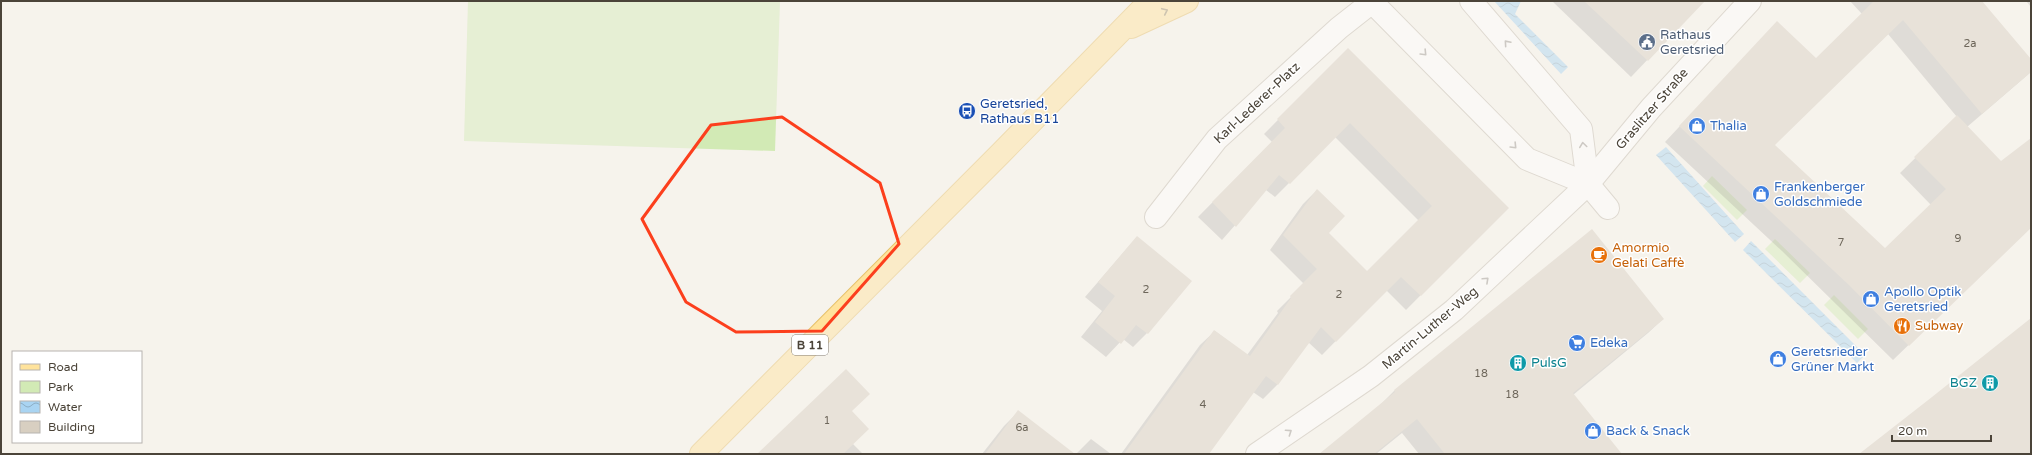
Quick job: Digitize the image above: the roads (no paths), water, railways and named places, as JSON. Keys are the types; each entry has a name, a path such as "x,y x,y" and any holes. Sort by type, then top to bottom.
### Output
{"main road":[{"name":"B 11","path":"701,454 997,158 1150,1"},
{"path":"1118,33 1187,1"}],"street":[{"name":"Karl-Lederer-Platz","path":"1156,217 1217,139 1339,28 1372,1 1527,159 1588,184 1608,208"},
{"path":"1470,1 1581,129 1588,184"},
{"name":"Graslitzer Straße","path":"1588,184 1651,108 1750,1"},
{"name":"Martin-Luther-Weg","path":"1257,454 1371,376 1454,310 1588,184"}],"water":[{"path":"1494,1 1521,1 1515,14 1568,67 1561,74"},
{"path":"1666,147 1744,234 1735,242 1656,155"},
{"path":"1751,241 1865,355 1857,363 1743,250"}],"place":[{"name":"Rathaus Geretsried","path":"1647,42"},
{"name":"Geretsried, Rathaus B11","path":"967,111"},
{"name":"Thalia","path":"1697,126"},
{"name":"Frankenberger Goldschmiede","path":"1761,194"},
{"name":"Amormio Gelati Caffè","path":"1599,255"},
{"name":"Apollo Optik Geretsried","path":"1871,299"},
{"name":"Subway","path":"1902,326"},
{"name":"Edeka","path":"1577,343"},
{"name":"Geretsrieder Grüner Markt","path":"1778,359"},
{"name":"PulsG","path":"1518,363"},
{"name":"BGZ","path":"1990,383"},
{"name":"Back & Snack","path":"1593,431"}]}
